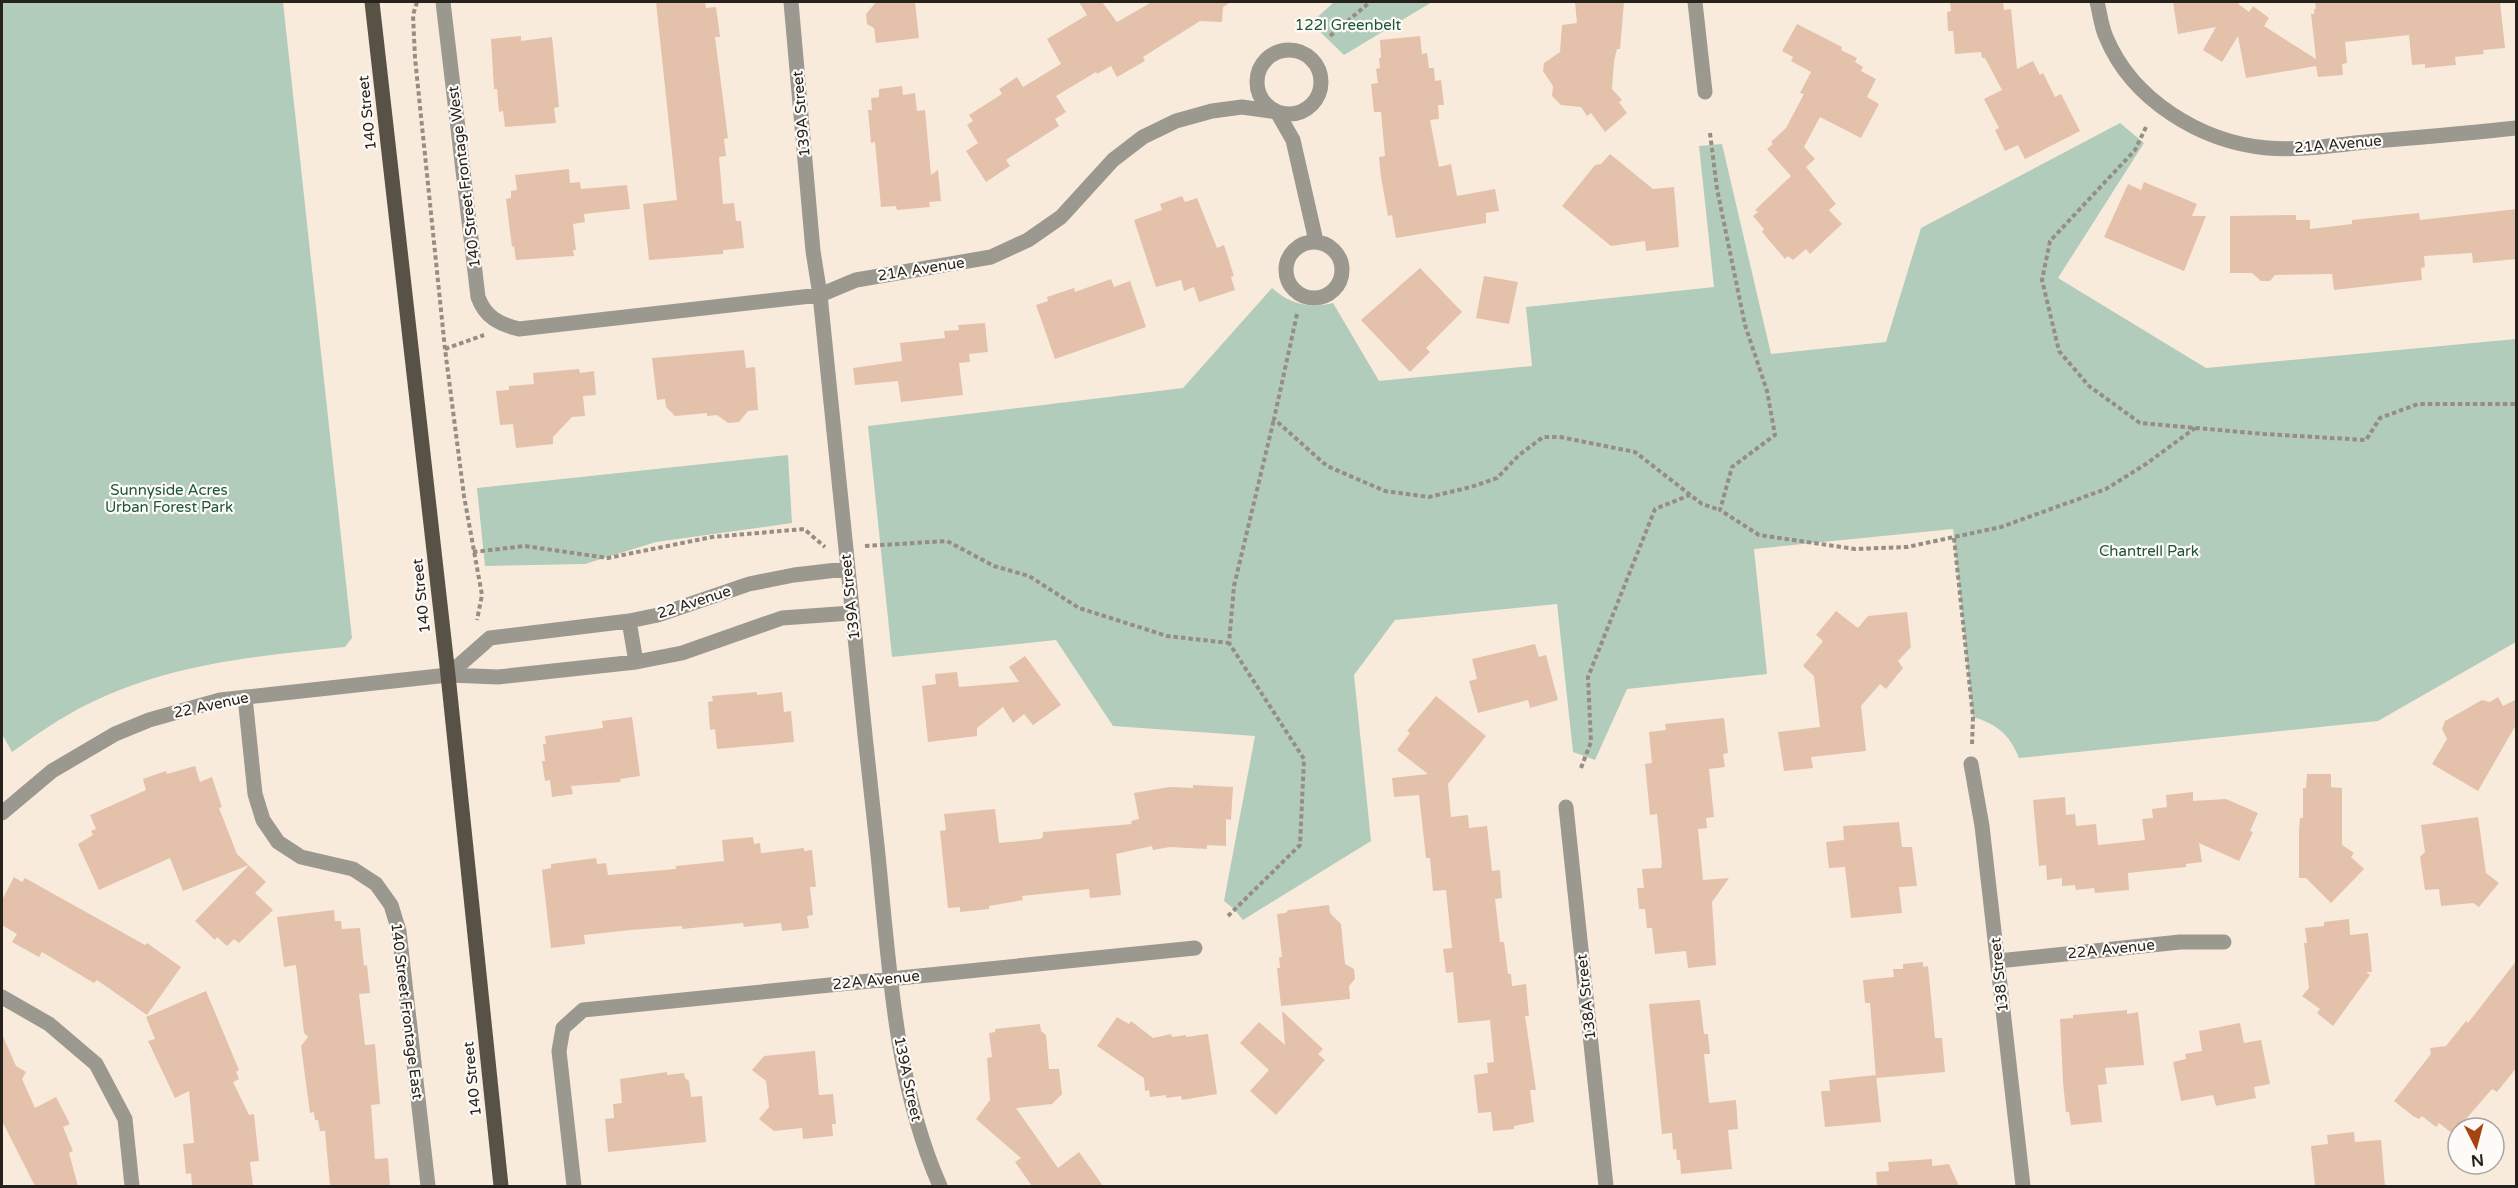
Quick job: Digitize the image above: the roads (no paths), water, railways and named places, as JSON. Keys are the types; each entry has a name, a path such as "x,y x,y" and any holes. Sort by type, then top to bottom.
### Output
{"main road":[{"name":"140 Street","path":"372,2 448,675 501,1186"}],"street":[{"name":"140 Street Frontage West","path":"443,2 478,297 482,308 489,316 502,325 519,328"},
{"name":"139A Street","path":"791,2 813,251 820,295 846,569 901,1061 924,1150 940,1186"},
{"path":"1695,2 1705,92"},
{"name":"21A Avenue","path":"2097,2 2105,36 2122,64 2142,90 2167,111 2198,130 2232,142 2267,148 2304,148 2517,128"},
{"name":"21A Avenue","path":"519,328 820,295 856,280 991,257 1028,240 1061,217 1113,159 1143,137 1176,121 1242,106 1277,112 1298,113 1307,109 1315,101 1322,82 1320,72 1308,55 1287,50 1276,52 1267,58 1261,66 1257,88 1261,98 1277,112 1293,140 1316,241"},
{"name":"22 Avenue","path":"448,675 490,638 629,621 658,615 749,584 794,575 846,569"},
{"name":"22 Avenue","path":"2,813 52,771 115,734 184,709 245,697 448,675 498,677 636,662 682,652 782,618 851,613"},
{"path":"629,621 636,662"},
{"name":"140 Street Frontage East","path":"245,697 255,794 262,820 278,842 301,856 353,869 376,884 391,905 399,931 428,1186"},
{"name":"138 Street","path":"1971,764 1982,826 2023,1186"},
{"name":"138A Street","path":"1566,807 1606,1186"},
{"name":"22A Avenue","path":"1998,962 2180,942 2224,942"},
{"name":"22A Avenue","path":"574,1186 559,1051 563,1028 582,1010 1196,948"},
{"path":"2,997 49,1024 96,1064 125,1119 132,1186"}],"park label":[{"name":"122l Greenbelt","path":"1348,25"},
{"name":"Sunnyside Acres Urban Forest Park","path":"169,498"},
{"name":"Chantrell Park","path":"2149,551"}]}
